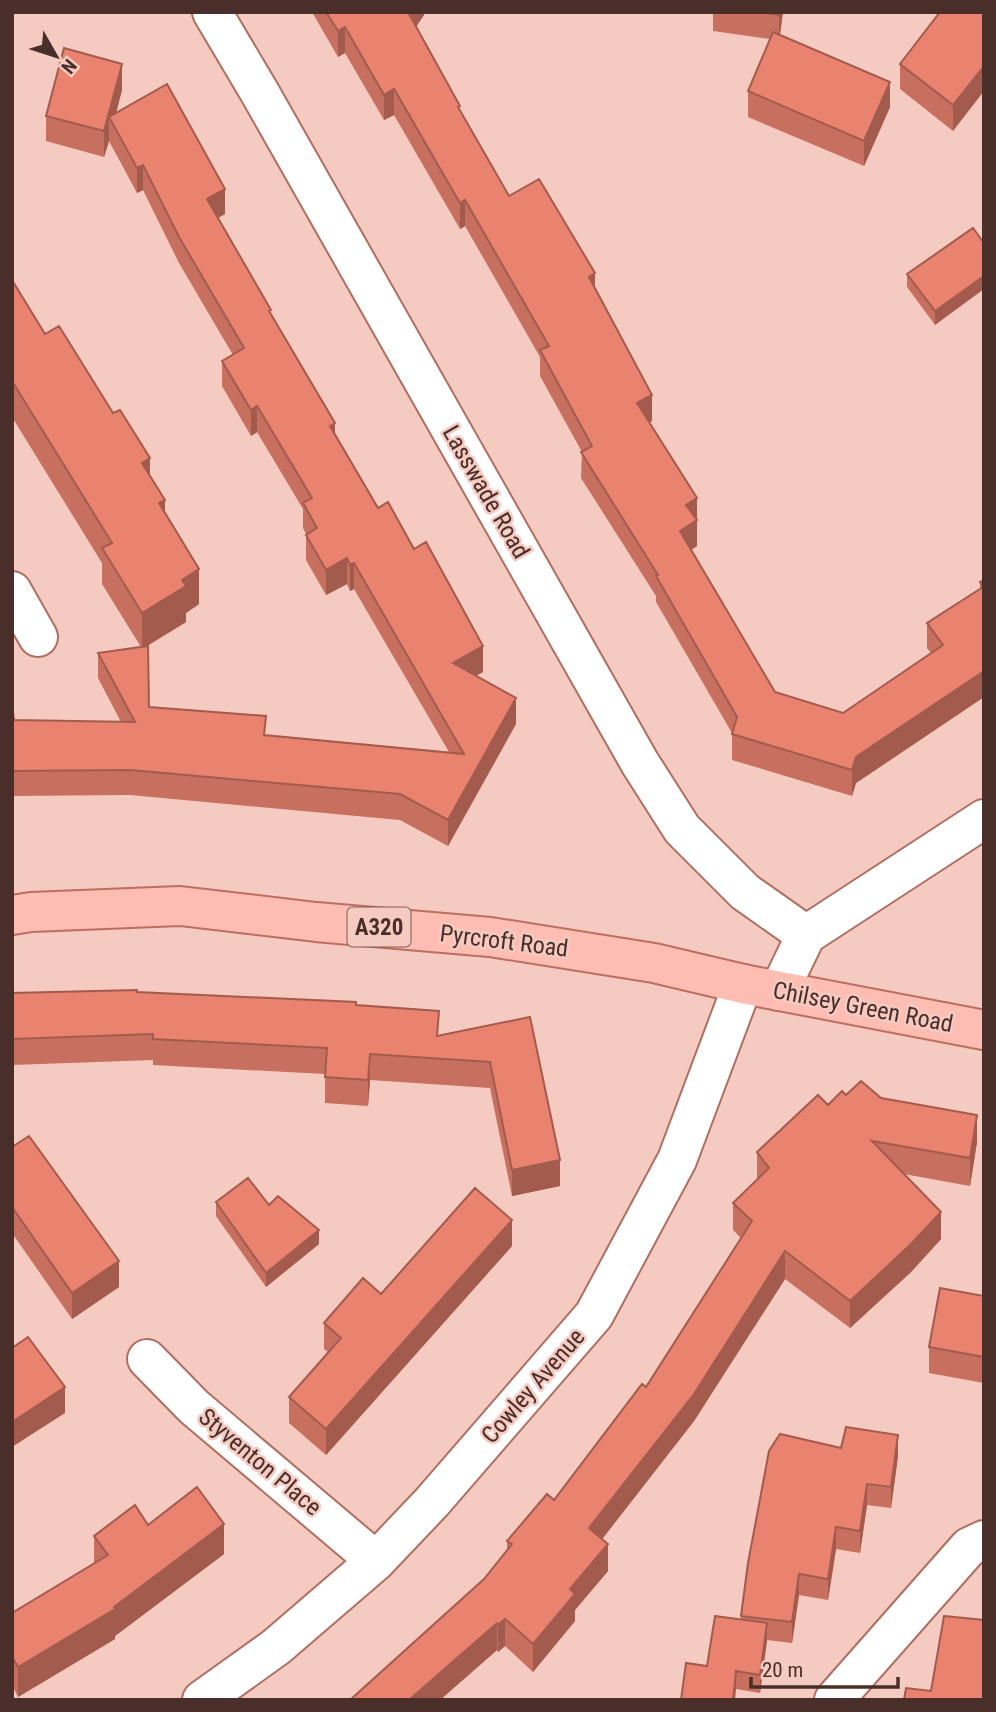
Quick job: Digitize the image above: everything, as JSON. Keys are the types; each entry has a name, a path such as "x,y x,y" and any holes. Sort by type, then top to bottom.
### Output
{"main road":[{"name":"Pyrcroft Road","path":"12,915 180,906 316,922 490,937 654,963 761,987"},
{"name":"Chilsey Green Road","path":"761,987 984,1030"}],"street":[{"name":"Lasswade Road","path":"212,12 640,763 682,829 745,892 806,934"},
{"path":"12,591 37,637"},
{"path":"761,987 806,934 984,819"},
{"name":"Cowley Avenue","path":"202,1700 276,1647 376,1561 432,1502 594,1315 677,1160 761,987"},
{"name":"Styventon Place","path":"147,1359 194,1407 376,1561"},
{"path":"834,1700 968,1547 984,1540"}],"building":[{"path":"326,12 408,12 509,196 539,179 595,273 589,277 652,395 637,403 697,498 686,505 697,520 680,531 775,692 843,713 943,645 927,623 983,587 980,582 984,580 984,671 856,757 852,770 732,734 737,717 656,576 658,575 581,452 592,446 540,350 549,346 465,200 460,203 394,89 384,95 345,27 338,31"},
{"path":"940,12 984,12 984,66 953,105 900,64"},
{"path":"773,32 890,82 864,141 748,91"},
{"path":"64,48 122,64 104,131 46,116"},
{"path":"167,84 225,189 207,199 335,423 330,426 378,508 388,502 414,549 426,542 483,646 453,663 516,698 448,820 400,794 130,770 12,771 12,705 14,720 135,722 98,653 148,646 149,707 266,716 264,735 464,754 354,563 350,565 347,558 326,570 306,535 317,528 303,503 312,498 257,406 251,410 222,361 244,348 179,237 143,165 137,168 109,117"},
{"path":"973,228 984,243 984,276 935,311 907,274"},
{"path":"12,280 45,334 59,326 113,413 120,410 150,458 142,463 165,500 159,503 199,569 182,580 186,586 142,613 102,548 112,543 12,381"},
{"path":"137,990 356,1002 356,1005 439,1011 437,1036 530,1017 560,1160 512,1170 490,1062 370,1054 368,1080 325,1077 327,1048 153,1039 153,1034 12,1039 12,993"},
{"path":"861,1081 881,1098 977,1115 970,1158 872,1141 941,1212 850,1301 785,1251 694,1394 589,1528 608,1544 570,1589 575,1594 533,1644 505,1619 498,1625 497,1623 409,1700 350,1700 484,1579 512,1544 507,1541 547,1494 554,1500 642,1384 646,1387 752,1221 733,1203 769,1168 757,1152 818,1095 828,1105 842,1091 846,1095"},
{"path":"29,1136 119,1261 72,1293 12,1207 12,1147"},
{"path":"248,1178 269,1205 278,1196 319,1230 266,1273 216,1202"},
{"path":"475,1188 512,1220 326,1429 289,1397 341,1338 324,1323 363,1278 381,1294"},
{"path":"940,1288 984,1296 984,1357 929,1347"},
{"path":"28,1337 65,1387 12,1422 12,1348"},
{"path":"846,1427 898,1435 891,1487 867,1484 860,1531 836,1527 828,1579 799,1574 792,1622 741,1616 769,1451 780,1434 841,1448"},
{"path":"197,1487 224,1524 114,1607 115,1609 18,1667 14,1660 12,1661 12,1613 108,1555 94,1536 135,1505 148,1525"},
{"path":"715,1616 767,1623 760,1675 736,1671 733,1700 681,1700 686,1663 707,1666"},
{"path":"944,1616 984,1620 984,1700 904,1700 906,1688 931,1691"}]}
